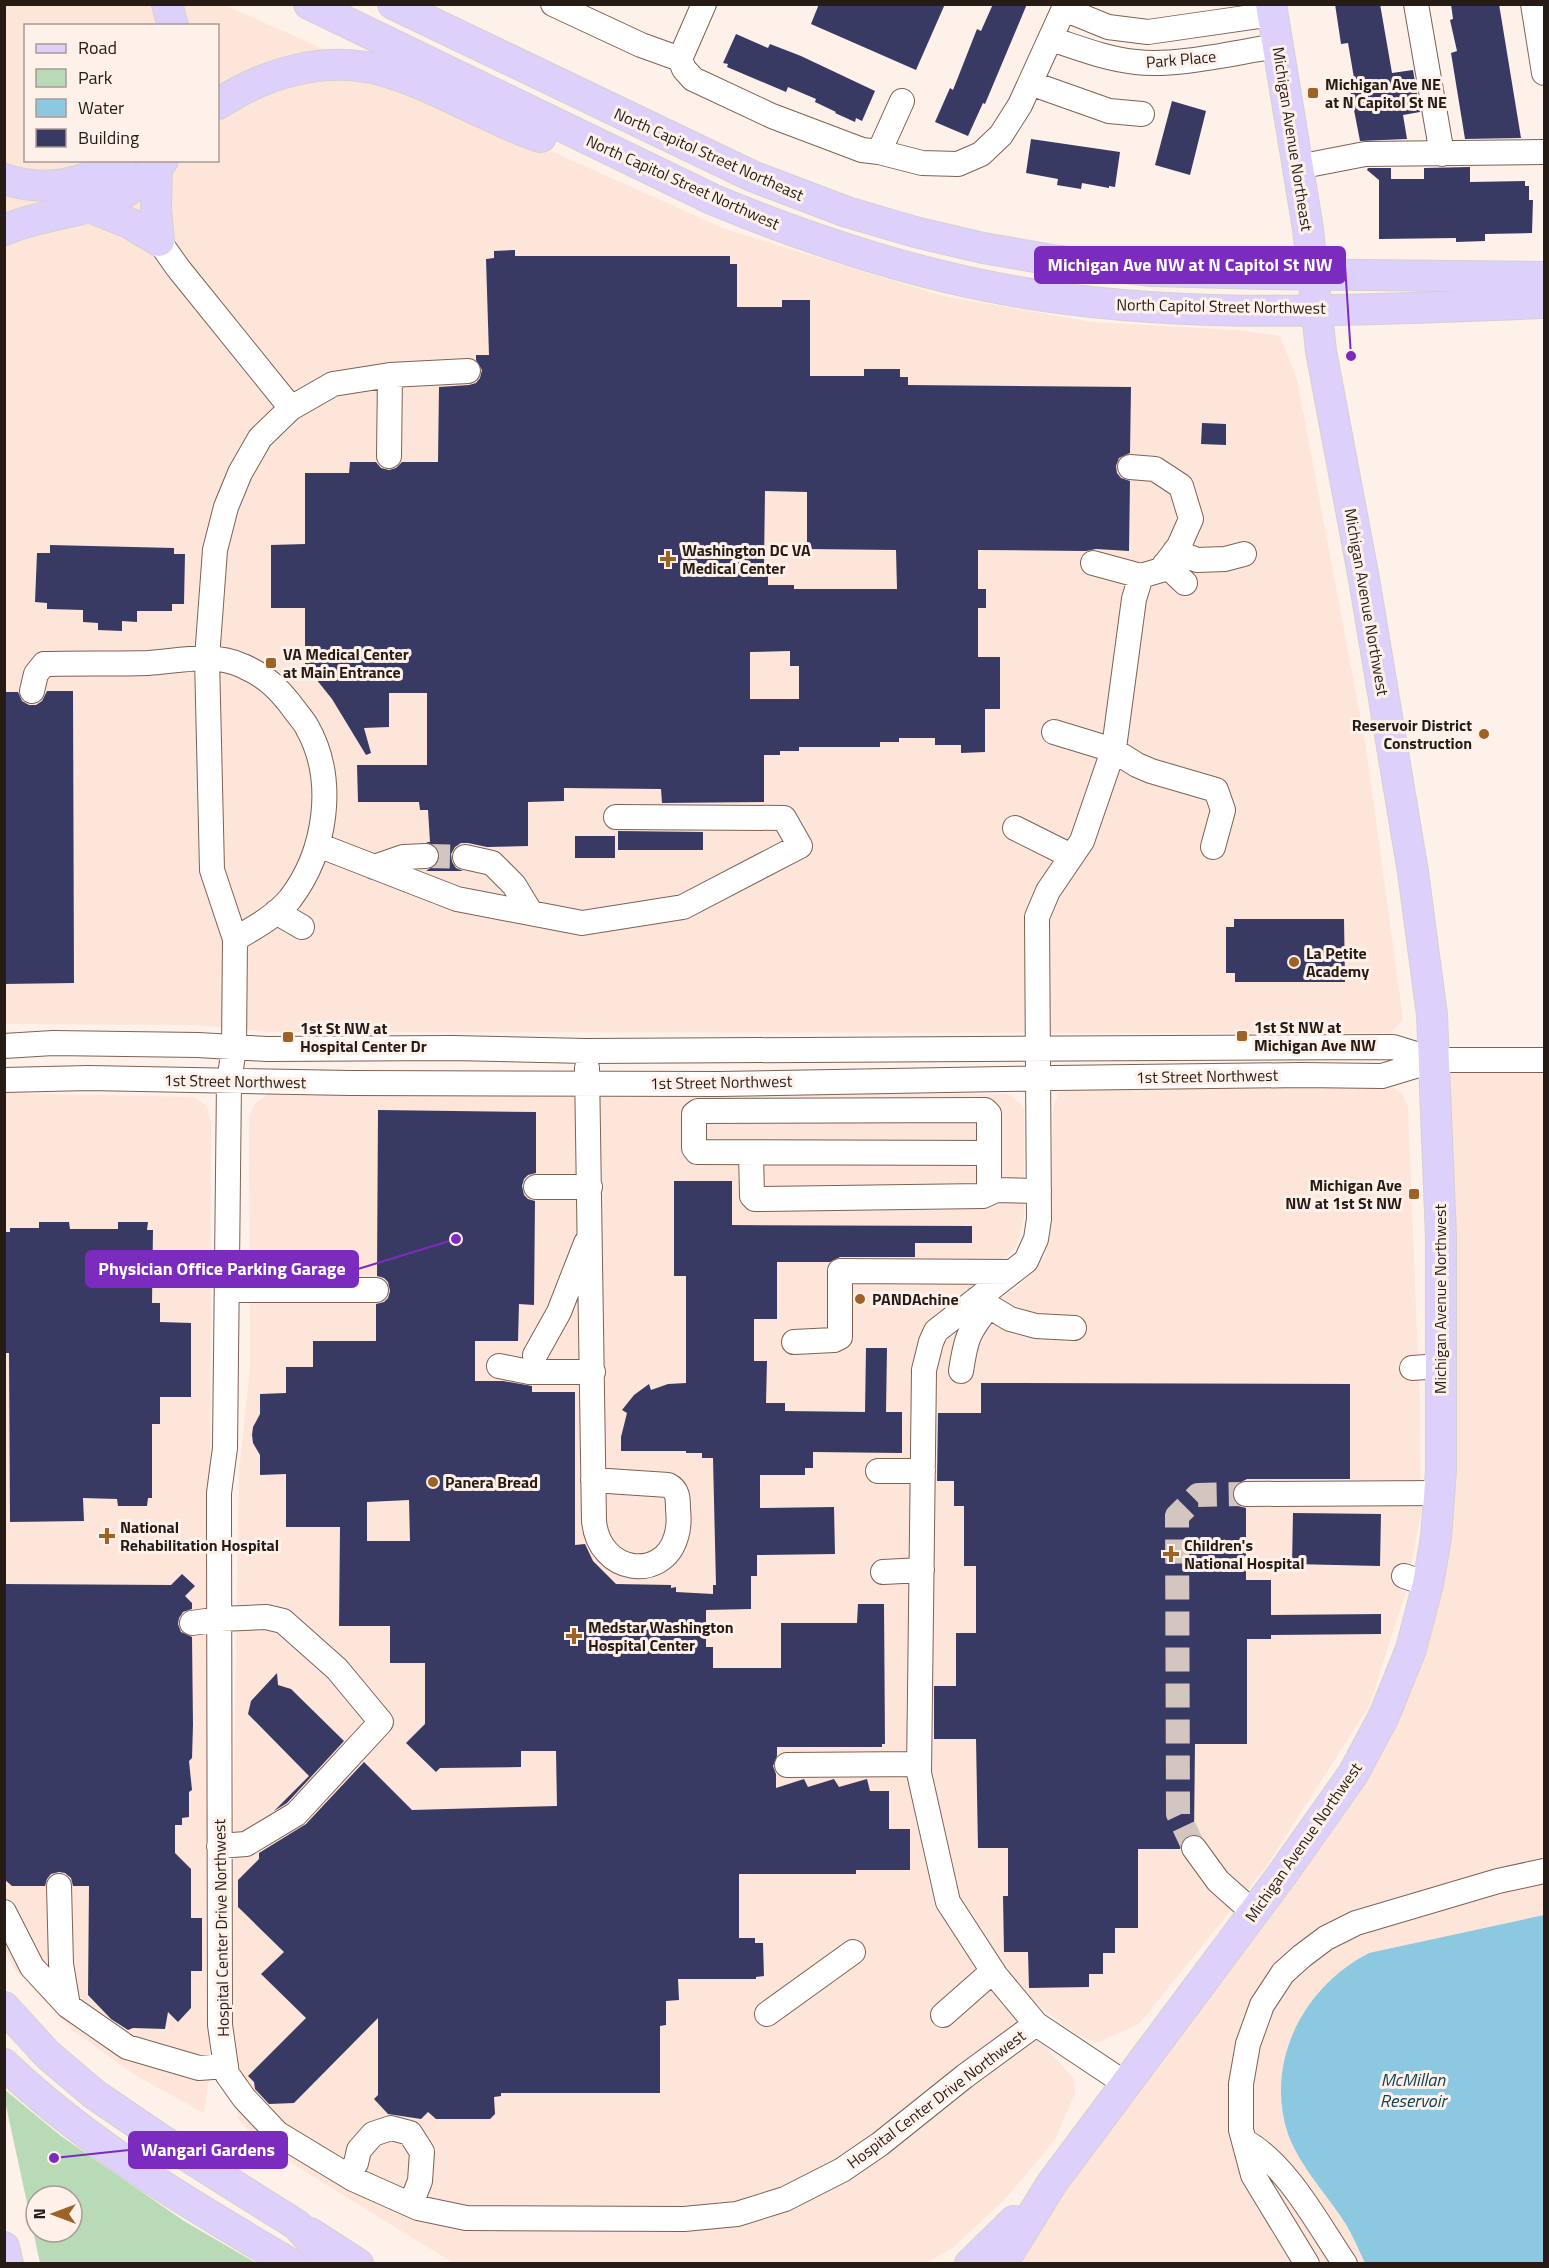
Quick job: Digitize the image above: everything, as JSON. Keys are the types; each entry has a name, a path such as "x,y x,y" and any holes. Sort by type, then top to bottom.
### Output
{"main road":[{"path":"167,4 172,24"},
{"name":"North Capitol Street Northwest","path":"309,4 725,204 811,238 889,263 980,284 1083,301 1151,307 1228,310 1545,303"},
{"name":"North Capitol Street Northeast","path":"393,4 719,162 784,190 872,220 982,248 1086,265 1186,273 1545,277"},
{"name":"Michigan Avenue Northeast","path":"1272,9 1298,167 1317,309"},
{"path":"219,103 244,88 287,71 328,66 368,68 416,83 532,135 646,168"},
{"path":"4,179 33,186 70,183 92,177 118,162"},
{"path":"4,230 29,220 90,207 120,194 160,164"},
{"path":"159,241 156,209 160,164"},
{"path":"90,207 129,223 159,241"},
{"name":"Michigan Avenue Northwest","path":"1002,2264 1052,2183 1331,1808 1363,1758 1384,1716 1411,1649 1416,1580 1436,1537 1440,1493 1426,1367 1441,1237 1432,1015 1413,872 1362,568 1321,351 1317,309"},
{"path":"4,2007 48,2055 94,2094 160,2139 360,2263"},
{"path":"4,2064 58,2112 93,2139 291,2264"},
{"name":"Michigan Avenue Northwest","path":"970,2264 1052,2183"},
{"path":"297,2225 316,2246 324,2264"},
{"path":"4,2247 8,2264"}],"street":[{"path":"553,4 641,45 680,59 688,75 714,89 805,129 862,150 934,164 952,165 987,151 997,141 1020,105 1065,7"},
{"path":"680,59 704,4"},
{"path":"1416,4 1442,154"},
{"path":"1533,4 1545,73"},
{"name":"Park Place","path":"1065,7 1108,27 1127,31 1161,32 1272,9"},
{"path":"1161,32 1163,62"},
{"name":"Park Place","path":"1051,39 1105,57 1137,63 1163,62 1278,46"},
{"path":"1030,83 1109,111 1142,114"},
{"path":"879,152 902,101"},
{"path":"1298,167 1365,154 1545,152"},
{"path":"159,241 178,268 291,408"},
{"name":"Hospital Center Drive Northwest","path":"468,371 390,375 333,384 291,408 260,438 240,473 226,507 215,550 207,658 213,870 235,939 234,1048 229,1082 225,1448 219,1511 220,2025 227,2074 244,2098 277,2133 348,2176 418,2208 470,2227 495,2208 563,2226 684,2219 736,2214 785,2199 842,2170 866,2165 1036,2024"},
{"path":"389,456 390,375"},
{"path":"1094,563 1141,576 1161,570 1191,519 1181,486 1155,469 1130,467"},
{"path":"1170,558 1197,561 1244,554"},
{"path":"1170,558 1185,583"},
{"path":"1126,2084 1036,2024 993,1971 948,1902 934,1880 919,1764 923,1471 941,1371 931,1342 936,1331 983,1302 1026,1260 1036,1239 1039,1195 1037,917 1047,891 1082,841 1113,750 1134,599 1141,576"},
{"path":"32,692 36,674 44,664 147,663 207,658 241,665 276,686 307,727 319,758 325,803 318,845 305,875 289,901 261,924 235,939"},
{"path":"1054,732 1113,750 1151,771 1216,790 1223,810 1213,848"},
{"path":"318,845 457,900 582,923 683,907 800,846 784,818 616,817"},
{"path":"1016,828 1071,856"},
{"path":"374,867 403,857 426,856"},
{"path":"465,857 492,863 514,885 531,913"},
{"path":"276,912 302,927"},
{"name":"1st Street Northwest","path":"4,1046 64,1043 198,1045 234,1048 453,1048 586,1051 1393,1047 1435,1060"},
{"path":"586,1051 591,1230 593,1480"},
{"name":"1st Street Northwest","path":"4,1080 89,1078 229,1082 719,1084 1038,1078 1382,1076 1435,1060 1545,1060"},
{"path":"751,1153 752,1196 755,1199 983,1196 989,1191 989,1153 989,1114 985,1110 695,1112 694,1148 697,1152 989,1153"},
{"path":"536,1187 590,1187"},
{"path":"987,1194 997,1200 1039,1195"},
{"path":"535,1355 559,1312 591,1230"},
{"path":"794,1342 834,1340 840,1337 840,1271 1012,1272"},
{"path":"227,1290 376,1290"},
{"path":"983,1302 1010,1319 1036,1326 1074,1328"},
{"path":"941,1371 964,1347 983,1302"},
{"path":"499,1366 529,1372 593,1372"},
{"path":"878,1471 923,1471"},
{"path":"1246,1494 1440,1493"},
{"path":"883,1572 922,1570"},
{"path":"192,1623 266,1617 283,1621 337,1669 381,1722 296,1814 246,1844 219,1846"},
{"path":"787,1765 919,1764"},
{"path":"1194,1848 1218,1881 1254,1913"},
{"path":"1307,2264 1253,2175 1241,2130 1240,2084 1248,2044 1262,2005 1283,1973 1302,1956 1326,1938 1356,1923 1498,1881 1545,1871"},
{"path":"59,1886 61,1964 68,2006"},
{"path":"4,1912 32,1967 68,2006 127,2047 199,2067 226,2066"},
{"path":"767,2014 853,1952"},
{"path":"943,2015 993,1971"},
{"path":"348,2176 356,2163 357,2144 373,2134 391,2128 410,2133 430,2147 411,2204"},
{"path":"1244,2140 1255,2146 1282,2172 1346,2264"}],"shaded area":[{"name":"Washington DC VA Medical Center","path":"5,5 225,5 725,229 943,296 1092,322 1237,330 1280,336 1297,379 1366,747 1403,1019 1391,1033 271,1032 197,1025 5,1024"},
{"path":"1435,1060 1544,1061 1544,2263 1008,2264 1331,1808 1403,1671 1440,1493"},
{"name":"Children's National Hospital","path":"1386,1084 1402,1093 1408,1107 1420,1406 1421,1513 1405,1595 1369,1706 1266,1867 1139,2024 1097,2043 1076,2034 1019,1991 977,1936 953,1887 930,1769 929,1394 941,1341 957,1324 1021,1285 1045,1255 1050,1236 1053,1107 1062,1086"},
{"name":"National Rehabilitation Hospital","path":"5,1093 194,1097 207,1106 211,1122 209,2078 204,2113 135,2075 72,2030 14,1969 5,1950"},
{"name":"Medstar Washington Hospital Center","path":"269,1094 1008,1094 1019,1102 1024,1110 1024,1217 1016,1247 929,1328 915,1356 913,1420 914,1800 996,1990 1074,2079 1075,2094 1054,2141 1006,2198 954,2247 926,2263 455,2264 259,2143 238,2119 231,2050 234,1756 239,1472 250,1367 249,1117 255,1103"}],"green space":[{"path":"4,2089 61,2136 184,2221 256,2263 40,2263 36,2244 84,2244 84,2184 24,2184 24,2189"}],"water":[{"name":"McMillan Reservoir","path":"1544,1915 1544,2263 1365,2263 1347,2226 1307,2170 1288,2134 1282,2107 1281,2080 1286,2054 1295,2029 1308,2006 1326,1985 1346,1967 1369,1953"}],"building":[{"path":"819,4 945,4 916,70 811,24"},
{"path":"993,4 1027,4 985,104 983,103 968,136 935,122 950,88 953,90 977,29 981,31"},
{"path":"1335,4 1380,4 1392,73 1413,70 1420,112 1403,115 1407,139 1360,141 1348,79 1354,78 1348,43 1341,44"},
{"path":"1451,4 1499,4 1521,138 1465,139 1451,53 1457,51 1450,20 1453,19"},
{"path":"736,34 768,48 770,44 801,56 875,91 862,121 856,118 855,122 835,113 815,102 816,99 788,87 786,92 727,67 728,64 723,63"},
{"path":"1172,101 1206,111 1190,175 1155,165"},
{"path":"1031,139 1120,152 1115,187 1082,183 1081,189 1057,185 1058,179 1026,173"},
{"path":"1470,167 1470,182 1525,181 1525,186 1529,186 1529,200 1533,200 1532,233 1485,234 1485,241 1456,242 1456,238 1379,239 1379,180 1367,170 1368,168 1391,168 1391,179 1424,179 1424,168"},
{"path":"515,250 515,256 730,256 730,264 737,264 737,307 782,307 782,300 810,300 810,376 864,376 864,369 900,369 900,377 908,377 908,385 1131,387 1130,453 1119,458 1116,466 1121,478 1130,481 1129,551 978,550 978,589 986,589 986,608 978,608 978,657 1000,657 1000,709 985,709 985,752 961,753 961,745 935,745 935,738 899,738 899,742 880,742 880,747 799,747 799,751 780,751 780,755 764,755 764,802 662,803 661,789 564,788 564,801 528,802 528,846 487,847 461,843 451,854 456,868 463,871 426,871 438,863 440,855 438,848 426,842 430,842 428,810 420,810 419,802 358,802 357,765 427,765 427,693 389,693 389,727 364,728 371,753 366,755 332,699 316,679 305,679 305,608 271,608 271,545 305,544 305,473 349,473 350,462 376,462 381,468 389,470 396,468 402,462 438,462 439,387 476,383 482,370 476,360 476,355 489,355 486,259 494,258 494,251","holes":["765,491 807,492 807,549 896,550 897,589 794,589 794,585 768,585 768,566 764,566","790,651 790,666 799,666 799,699 750,699 750,652"]},
{"path":"1202,423 1226,424 1226,445 1201,444"},
{"path":"50,545 174,548 174,554 185,554 184,604 172,604 172,611 137,611 137,622 122,621 122,631 98,630 98,623 83,622 83,610 47,609 47,603 35,602 37,553 50,553"},
{"path":"47,691 73,691 74,983 4,984 4,692 18,692 22,701 29,705 36,705 42,701"},
{"path":"618,831 703,832 703,850 618,850"},
{"path":"575,836 615,836 615,858 575,858"},
{"path":"1234,919 1344,919 1345,982 1235,982 1235,973 1226,973 1226,927 1234,927"},
{"path":"378,1110 536,1112 536,1173 528,1175 522,1186 524,1195 535,1201 534,1305 519,1304 518,1341 475,1341 475,1381 503,1381 532,1386 532,1392 575,1392 575,1545 585,1544 593,1561 616,1584 671,1585 671,1588 676,1587 676,1592 713,1594 713,1585 716,1585 713,1458 702,1458 702,1453 686,1453 686,1451 621,1451 621,1437 627,1413 622,1410 634,1395 649,1384 651,1390 668,1384 686,1383 686,1276 674,1276 674,1181 732,1181 732,1225 972,1226 972,1243 915,1243 915,1257 840,1257 830,1262 777,1262 777,1319 754,1319 754,1361 767,1361 766,1403 785,1403 785,1411 865,1412 866,1348 887,1348 886,1412 902,1412 902,1453 813,1452 813,1468 805,1468 805,1475 760,1475 760,1508 834,1507 835,1554 757,1555 757,1576 751,1576 751,1609 706,1610 706,1647 713,1647 713,1668 781,1668 781,1623 857,1623 858,1604 884,1604 885,1744 882,1744 882,1747 777,1747 777,1756 773,1766 776,1774 776,1788 804,1779 808,1787 834,1779 839,1787 867,1779 870,1791 889,1791 889,1829 910,1829 910,1870 856,1870 856,1874 739,1874 739,1938 755,1938 755,1943 763,1943 764,1976 756,1977 756,1979 678,1979 679,2000 666,2001 666,2025 660,2026 660,2093 501,2093 501,2096 494,2097 495,2114 490,2119 436,2119 428,2112 421,2119 388,2114 374,2099 378,2095 378,2018 294,2103 269,2104 255,2089 254,2082 248,2076 306,2018 261,1974 284,1952 238,1907 238,1880 259,1859 259,1853 306,1824 364,1762 412,1810 557,1806 556,1751 521,1751 521,1767 440,1768 436,1772 406,1743 425,1724 425,1663 390,1663 390,1626 339,1626 340,1527 286,1527 286,1474 260,1475 260,1455 253,1443 252,1435 253,1427 260,1414 260,1394 286,1393 286,1367 313,1367 313,1341 376,1341 376,1304 384,1302 390,1291 388,1282 377,1276","holes":["409,1500 410,1541 367,1541 367,1502"]},
{"path":"39,1222 69,1222 70,1229 118,1229 118,1222 148,1222 147,1230 153,1230 152,1303 160,1303 160,1322 191,1323 191,1397 160,1397 160,1424 152,1424 152,1498 148,1498 147,1506 118,1506 117,1499 83,1498 84,1521 10,1522 9,1353 4,1353 4,1232 10,1232 10,1228 39,1228"},
{"path":"981,1383 1350,1384 1350,1479 1247,1479 1234,1486 1232,1495 1238,1506 1246,1508 1246,1580 1271,1580 1271,1615 1381,1614 1381,1634 1271,1635 1271,1639 1247,1639 1247,1744 1195,1744 1194,1834 1185,1837 1180,1849 1138,1849 1138,1928 1115,1928 1115,1953 1103,1953 1103,1974 1089,1974 1089,1987 1029,1988 1028,1952 1004,1952 1003,1896 1008,1896 1008,1848 978,1848 976,1739 934,1739 934,1686 956,1686 956,1633 976,1633 976,1566 964,1566 964,1506 954,1506 954,1481 937,1481 938,1413 981,1413"},
{"path":"1293,1513 1381,1514 1380,1566 1292,1564"},
{"path":"182,1574 195,1586 185,1596 192,1603 192,1609 183,1612 178,1624 181,1632 192,1637 193,1725 192,1758 189,1761 192,1790 189,1792 189,1817 182,1818 182,1825 175,1825 175,1853 191,1869 191,1918 202,1918 202,1971 191,1971 191,2008 178,2022 168,2012 165,2029 133,2028 128,2030 111,2019 88,1995 89,1886 73,1886 71,1878 59,1872 51,1874 45,1886 12,1886 4,1879 4,1584 171,1585"},
{"path":"277,1673 278,1685 291,1689 344,1741 287,1803 274,1811 309,1776 248,1714 251,1701"}],"tunnel":[{"path":"426,856 465,857"},
{"path":"1194,1848 1178,1814 1177,1516 1198,1495 1246,1494"}],"place":[{"name":"Michigan Ave NE at N Capitol St NE","path":"1313,93"},
{"name":"Michigan Ave NW at N Capitol St NW","path":"1351,356"},
{"name":"Washington DC VA Medical Center","path":"668,559"},
{"name":"VA Medical Center at Main Entrance","path":"271,663"},
{"name":"Reservoir District Construction","path":"1484,734"},
{"name":"La Petite Academy","path":"1294,962"},
{"name":"1st St NW at Michigan Ave NW","path":"1242,1036"},
{"name":"1st St NW at Hospital Center Dr","path":"288,1037"},
{"name":"Michigan Ave NW at 1st St NW","path":"1414,1194"},
{"name":"Physician Office Parking Garage","path":"456,1239"},
{"name":"PANDAchine","path":"860,1299"},
{"name":"Panera Bread","path":"433,1482"},
{"name":"National Rehabilitation Hospital","path":"107,1536"},
{"name":"Children's National Hospital","path":"1171,1554"},
{"name":"Medstar Washington Hospital Center","path":"574,1636"},
{"name":"Wangari Gardens","path":"54,2158"}]}
